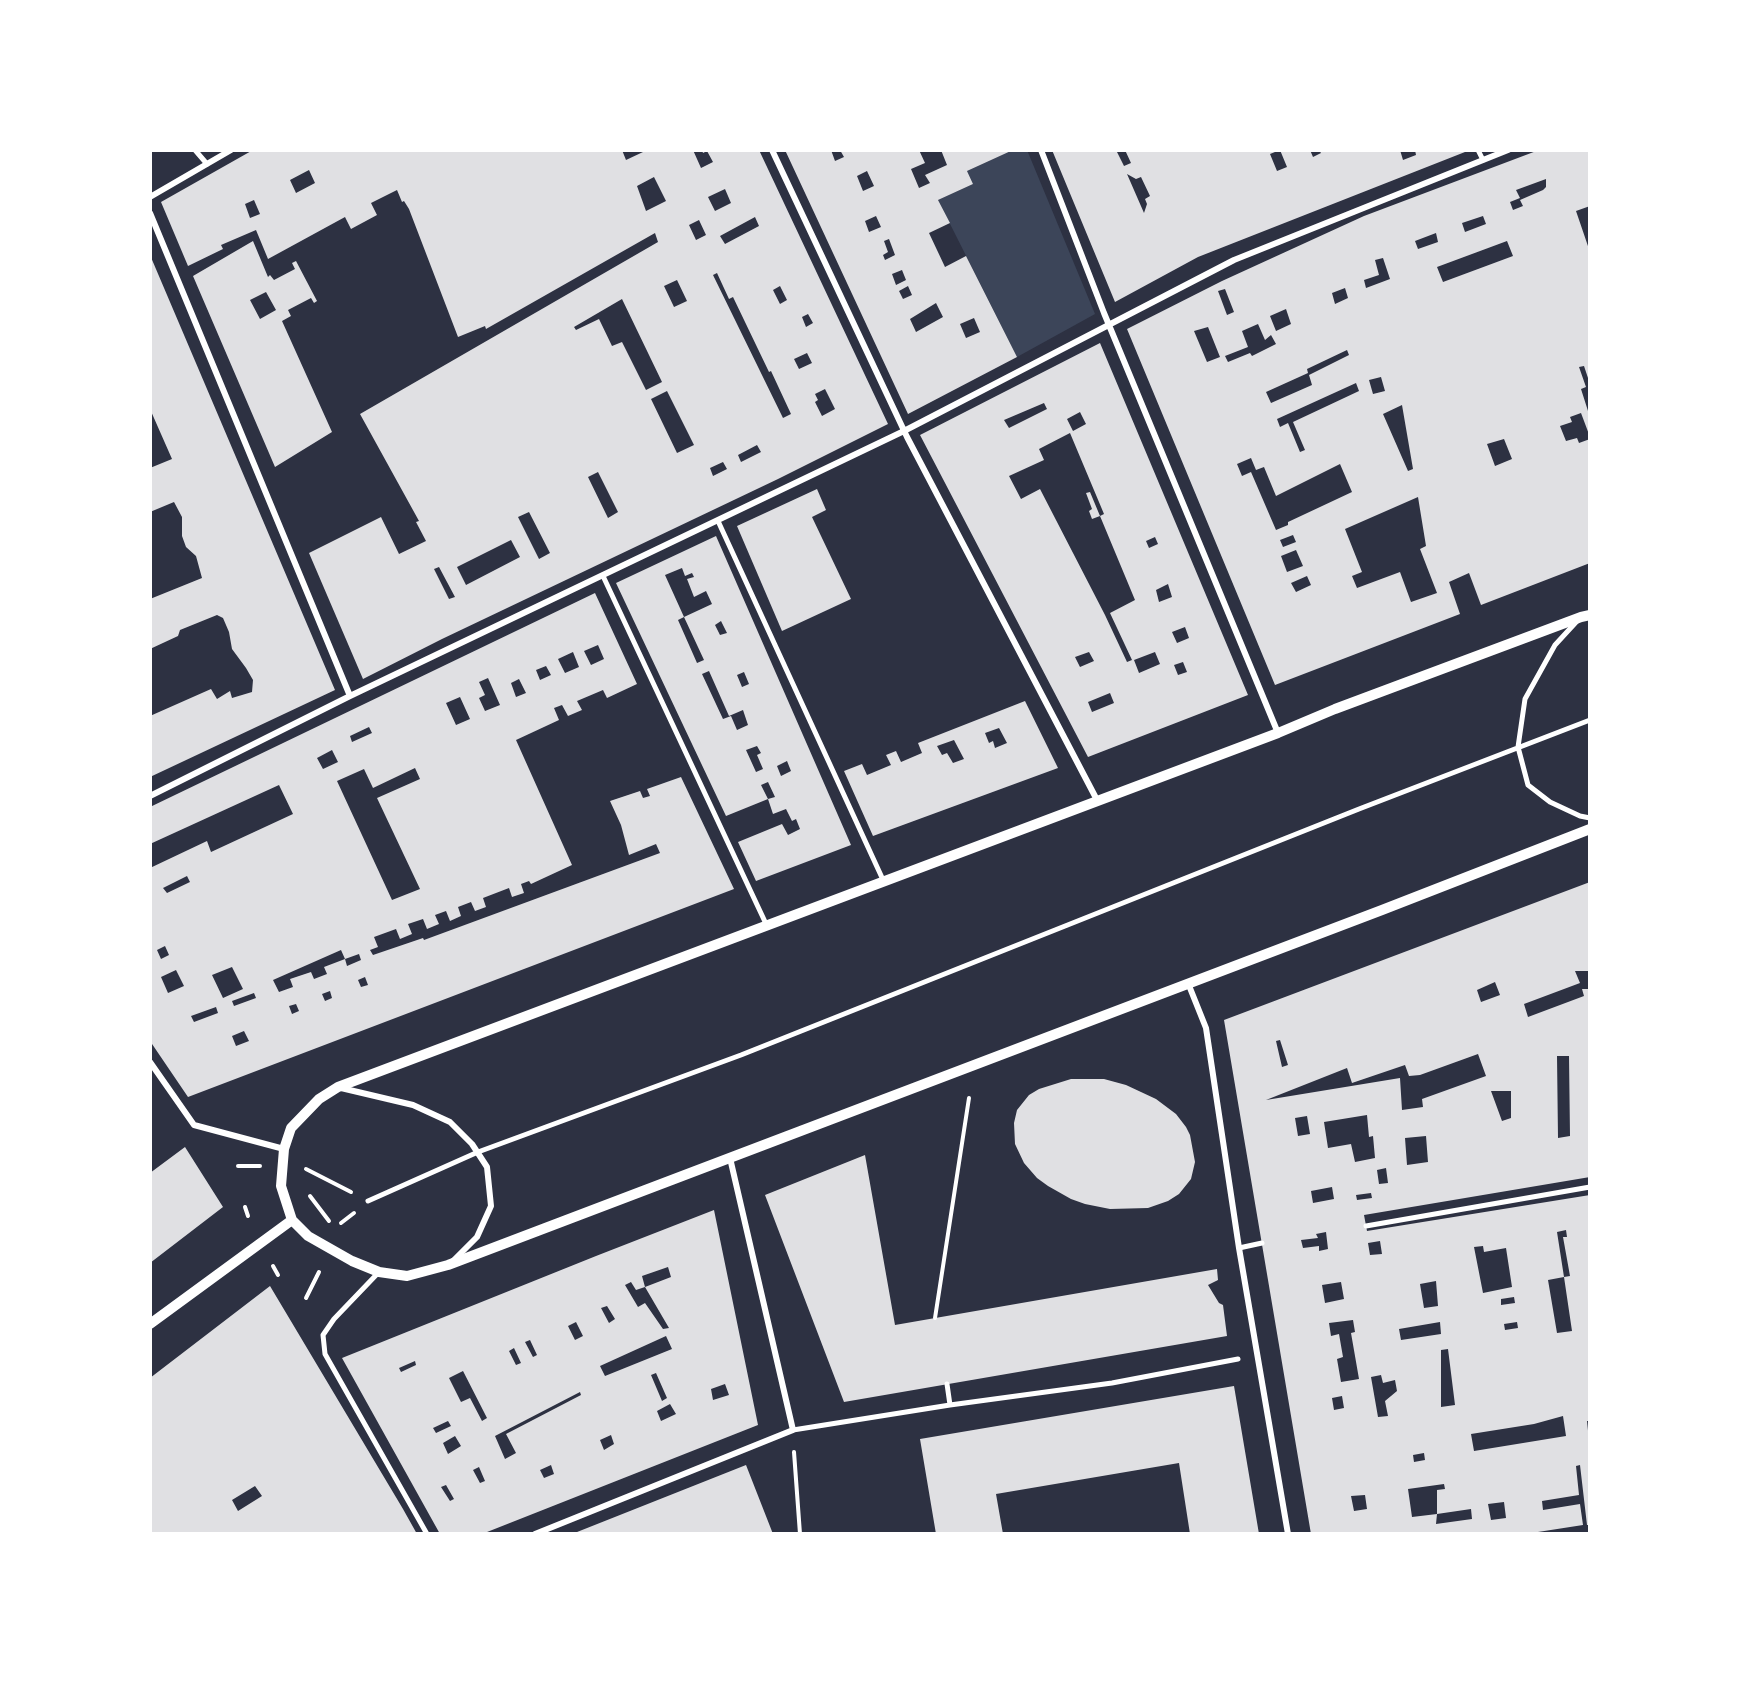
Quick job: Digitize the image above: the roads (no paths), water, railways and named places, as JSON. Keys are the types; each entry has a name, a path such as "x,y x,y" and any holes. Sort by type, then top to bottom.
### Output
{"street":[{"path":"195,150 207,164"},
{"path":"150,196 231,150"},
{"path":"772,150 904,431 1097,800"},
{"path":"1041,150 1109,324 1278,733"},
{"path":"1478,150 1483,160"},
{"path":"150,796 350,696 904,431 1234,260 1508,150"},
{"path":"150,213 350,696"},
{"path":"718,520 884,882"},
{"path":"603,576 768,926"},
{"path":"1586,616 338,1087 319,1100 291,1128 284,1149 281,1186 292,1220 308,1236 352,1262 379,1272 407,1276 448,1265 1590,829"},
{"path":"1586,616 1555,645 1525,699 1518,747 1528,785 1550,802 1580,816 1590,818"},
{"path":"368,1201 477,1152 751,1051 1590,720"},
{"path":"1188,982 1206,1028 1239,1248 1288,1534"},
{"path":"150,1062 194,1125 284,1149"},
{"path":"338,1087 413,1105 450,1122 472,1144 487,1167 491,1206 477,1237 448,1265"},
{"path":"730,1158 793,1430"},
{"path":"1366,1226 1590,1187"},
{"path":"150,1324 292,1220"},
{"path":"1239,1248 1262,1243"},
{"path":"379,1272 328,1327 323,1335 325,1354 427,1534"},
{"path":"535,1534 793,1430 950,1405 1112,1383 1238,1359"},
{"path":"948,1384 950,1405"}]}
